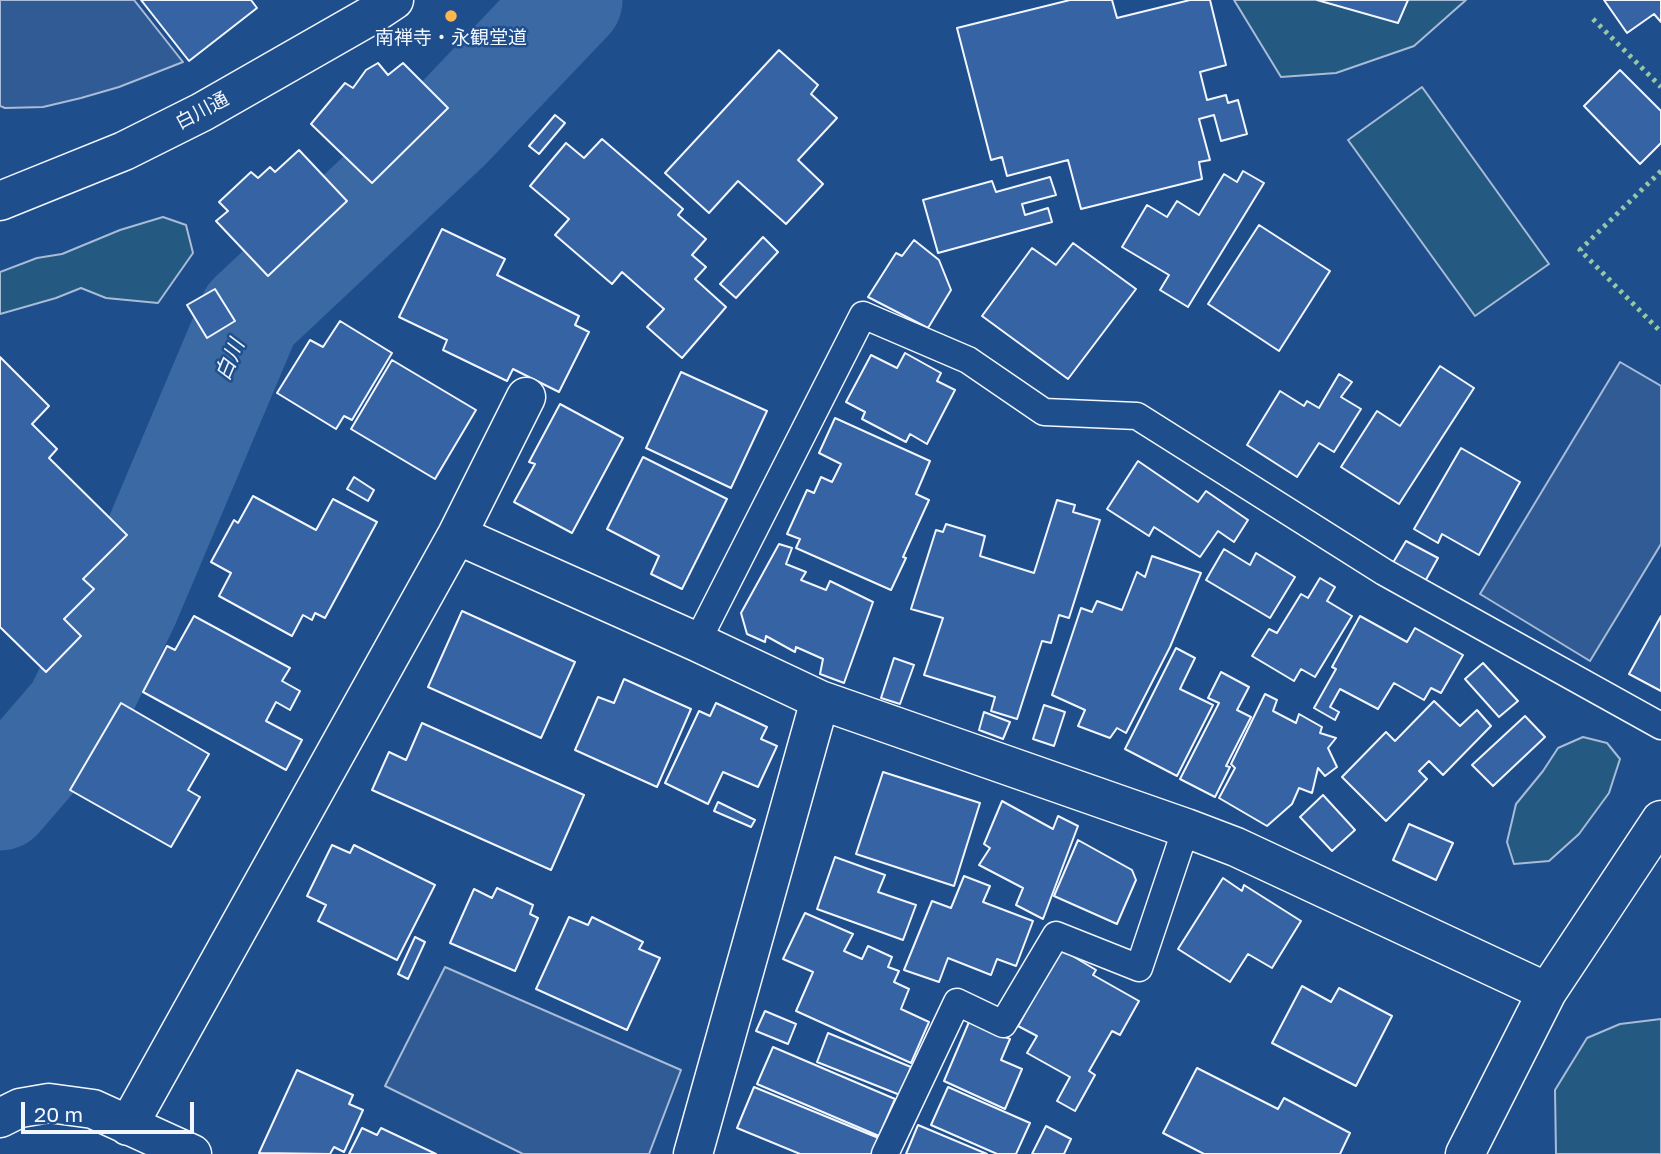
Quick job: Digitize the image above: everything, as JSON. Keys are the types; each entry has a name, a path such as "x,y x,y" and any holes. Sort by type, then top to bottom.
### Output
{"street":[{"name":"白川通","path":"2,196 124,151 202,112 394,0"},
{"path":"128,1126 457,535 526,397"},
{"path":"457,535 820,700 1236,847 1547,992"},
{"path":"692,1154 820,700"},
{"path":"1465,1154 1547,992 1661,820"},
{"path":"0,1118 20,1108 49,1103 93,1109 192,1154"}],"lane":[{"path":"697,642 863,315 968,360 1044,412 1137,416 1384,572 1661,726"},
{"path":"885,1154 957,1002 1003,1024 1056,935 1139,968 1186,828"}],"shaded area":[{"path":"0,0 134,0 183,62 119,87 81,98 43,107 5,108 0,106"},
{"path":"1234,0 1466,0 1414,46 1336,73 1281,77"},
{"path":"1422,87 1549,264 1475,316 1348,140"},
{"path":"163,217 186,225 193,253 158,303 106,298 81,288 0,314 0,272 37,258 62,254 120,230"},
{"path":"1620,362 1661,386 1661,544 1590,661 1480,594"},
{"path":"1583,737 1607,743 1620,759 1609,793 1579,834 1549,861 1514,864 1507,842 1516,804 1558,748"},
{"path":"445,967 681,1070 649,1154 523,1154 385,1086"},
{"path":"1661,1019 1661,1154 1556,1154 1555,1090 1587,1038 1620,1024"}],"building":[{"path":"141,0 251,0 257,8 189,61"},
{"path":"1070,0 1112,0 1117,18 1190,0 1210,0 1226,65 1200,72 1207,100 1226,95 1228,103 1238,100 1247,134 1221,141 1214,115 1199,119 1210,160 1199,162 1202,179 1081,209 1068,160 1007,176 1002,157 991,160 957,28"},
{"path":"1317,0 1408,0 1398,23"},
{"path":"1604,0 1661,0 1661,22 1654,14 1627,33"},
{"path":"779,50 818,85 811,94 837,118 798,160 823,184 786,224 738,181 709,213 665,173"},
{"path":"378,63 388,75 403,63 448,108 372,183 311,124 345,83 353,88 366,70"},
{"path":"1620,70 1661,111 1661,143 1640,164 1584,106"},
{"path":"555,115 565,123 539,154 529,146"},
{"path":"602,139 683,209 678,215 706,239 692,255 706,267 695,279 726,307 682,358 647,327 664,309 622,272 612,284 555,235 569,219 530,186 566,143 584,158"},
{"path":"299,150 347,201 268,276 216,221 228,211 219,202 251,172 258,178 270,167 275,172"},
{"path":"1243,171 1264,183 1188,307 1160,290 1169,275 1122,247 1147,205 1167,217 1177,201 1199,215 1224,174 1237,182"},
{"path":"1050,177 1056,195 1022,204 1025,215 1048,208 1052,222 938,253 923,200 992,181 996,192"},
{"path":"1259,225 1330,271 1279,351 1208,304"},
{"path":"442,229 505,259 497,275 579,316 575,325 589,332 559,392 513,369 507,381 443,350 447,340 399,317"},
{"path":"763,237 778,252 736,298 720,284"},
{"path":"914,240 939,260 951,290 928,328 868,297 896,253 902,256"},
{"path":"1073,243 1136,289 1068,379 982,316 1032,248 1056,265"},
{"path":"215,289 235,321 207,338 187,305"},
{"path":"340,321 392,353 352,420 344,416 336,429 277,393 310,340 323,347"},
{"path":"905,353 941,373 937,381 955,390 927,444 910,434 906,442 862,419 865,412 846,402 871,355 897,368"},
{"path":"0,357 49,406 32,424 57,449 49,458 127,535 83,579 94,589 64,619 81,636 46,672 0,627"},
{"path":"392,360 476,410 435,479 351,429"},
{"path":"1440,366 1474,388 1399,504 1341,467 1377,411 1400,426"},
{"path":"681,372 767,411 731,488 646,448"},
{"path":"1339,374 1352,382 1341,397 1361,409 1334,452 1319,443 1297,477 1247,445 1280,391 1304,406 1307,401 1319,408"},
{"path":"560,404 623,438 572,533 514,502 535,464 529,462"},
{"path":"835,418 930,461 916,494 929,500 891,590 796,548 800,539 787,534 807,490 814,493 821,477 832,482 841,464 819,453"},
{"path":"1461,448 1520,482 1479,555 1442,534 1438,543 1414,529"},
{"path":"643,457 727,499 682,589 651,574 659,556 607,529"},
{"path":"1138,461 1198,502 1206,491 1248,520 1234,542 1218,531 1200,557 1154,527 1149,536 1107,509"},
{"path":"354,477 374,490 368,501 347,489"},
{"path":"253,496 316,530 333,499 377,522 325,618 315,613 312,620 303,615 292,636 219,596 231,573 211,562 234,520 238,523"},
{"path":"1057,500 1075,505 1073,512 1100,520 1069,618 1059,615 1051,643 1042,641 1017,719 991,711 995,697 924,675 943,618 911,609 936,530 943,532 946,524 985,536 980,556 1034,573"},
{"path":"1406,541 1438,558 1423,585 1391,566"},
{"path":"779,544 792,548 786,564 806,572 801,580 826,590 830,581 873,602 844,683 820,674 823,659 796,647 795,652 766,636 765,642 747,634 741,613"},
{"path":"1224,549 1250,565 1256,553 1295,577 1270,618 1206,580"},
{"path":"1152,556 1201,573 1170,647 1126,733 1117,728 1110,738 1078,726 1085,710 1052,695 1081,608 1092,612 1097,601 1122,610 1137,572 1145,577"},
{"path":"1320,578 1335,587 1327,601 1352,616 1315,677 1301,669 1294,681 1252,656 1269,629 1277,633 1301,594 1308,598"},
{"path":"462,611 575,662 541,738 428,687"},
{"path":"194,616 290,668 282,681 300,691 290,710 276,702 266,721 302,740 286,770 143,692 167,646 175,650"},
{"path":"1360,616 1407,642 1415,628 1463,655 1441,693 1431,688 1424,700 1394,683 1378,709 1340,689 1330,707 1339,712 1335,720 1314,708 1336,669 1332,667"},
{"path":"1661,616 1661,691 1629,674"},
{"path":"1176,648 1195,658 1180,689 1213,705 1177,776 1125,749"},
{"path":"894,658 914,665 900,704 881,698"},
{"path":"1483,663 1518,701 1499,717 1465,679"},
{"path":"1221,672 1249,687 1237,710 1251,717 1226,766 1230,767 1215,797 1180,779 1219,703 1208,698"},
{"path":"624,679 691,709 657,787 575,750 598,697 614,703"},
{"path":"1265,694 1277,700 1273,711 1296,723 1299,714 1322,727 1320,733 1336,738 1328,748 1337,767 1325,776 1318,768 1312,793 1299,788 1292,804 1267,826 1219,798 1235,768 1231,764"},
{"path":"1434,701 1460,726 1477,710 1491,726 1443,775 1429,761 1419,771 1427,779 1386,821 1342,777 1386,732 1395,741"},
{"path":"121,703 209,754 188,790 200,797 171,847 70,790"},
{"path":"716,703 767,727 761,739 777,746 758,787 723,772 708,804 665,783 699,711 710,716"},
{"path":"1044,705 1065,712 1054,746 1033,739"},
{"path":"984,712 1010,722 1003,739 979,730"},
{"path":"1525,716 1545,737 1493,786 1472,765"},
{"path":"422,723 584,795 551,870 372,790 389,752 406,760"},
{"path":"883,772 980,803 954,886 856,854"},
{"path":"1323,795 1355,830 1332,851 1300,817"},
{"path":"1002,801 1053,829 1058,816 1078,826 1043,919 1016,905 1023,888 979,865 990,848 984,844"},
{"path":"718,802 755,820 751,827 714,811"},
{"path":"1409,824 1453,843 1436,880 1393,860"},
{"path":"1078,840 1132,870 1136,880 1117,924 1054,896"},
{"path":"332,845 350,853 354,845 435,885 397,960 318,921 326,905 307,896"},
{"path":"835,857 885,875 878,892 916,905 903,940 817,909"},
{"path":"964,876 990,886 983,902 1033,921 1016,966 997,959 991,975 948,958 939,982 904,970 932,901 951,908"},
{"path":"1223,878 1242,891 1244,885 1301,921 1272,968 1248,954 1230,982 1178,949"},
{"path":"497,888 533,905 530,914 538,918 515,971 450,943 474,889 492,898"},
{"path":"805,913 853,934 844,951 862,959 868,946 892,957 888,967 899,971 894,982 909,989 901,1009 929,1022 911,1063 796,1011 813,972 783,959"},
{"path":"569,917 588,925 592,917 643,942 639,949 660,958 627,1030 536,989"},
{"path":"415,937 425,942 408,979 398,974"},
{"path":"1061,949 1096,970 1093,975 1139,1001 1120,1035 1112,1031 1089,1071 1095,1075 1075,1111 1057,1101 1070,1077 1027,1053 1037,1036 1018,1026"},
{"path":"1302,986 1331,1002 1339,988 1392,1016 1356,1086 1272,1043"},
{"path":"765,1011 796,1024 788,1044 756,1031"},
{"path":"969,1022 1010,1039 1001,1060 1022,1069 1005,1109 944,1081"},
{"path":"828,1033 911,1067 900,1095 817,1062"},
{"path":"773,1047 895,1099 879,1136 757,1084"},
{"path":"1197,1068 1278,1109 1284,1098 1350,1133 1340,1154 1204,1154 1163,1133"},
{"path":"297,1070 353,1095 349,1104 363,1110 344,1152 334,1147 330,1154 259,1153"},
{"path":"754,1087 881,1139 874,1154 800,1154 737,1128"},
{"path":"948,1087 1030,1123 1016,1154 997,1154 931,1125"},
{"path":"918,1125 987,1154 906,1154"},
{"path":"1046,1126 1071,1139 1064,1154 1032,1154"},
{"path":"362,1128 377,1135 381,1128 436,1154 349,1154"}],"waterway":[{"name":"白川","path":"0,799 76,711 128,604 250,315 449,128 571,0"}],"hedge":[{"path":"1593,19 1661,87"},
{"path":"1661,171 1580,250 1661,332"}],"place":[{"name":"南禅寺・永観堂道","path":"451,16"}]}
